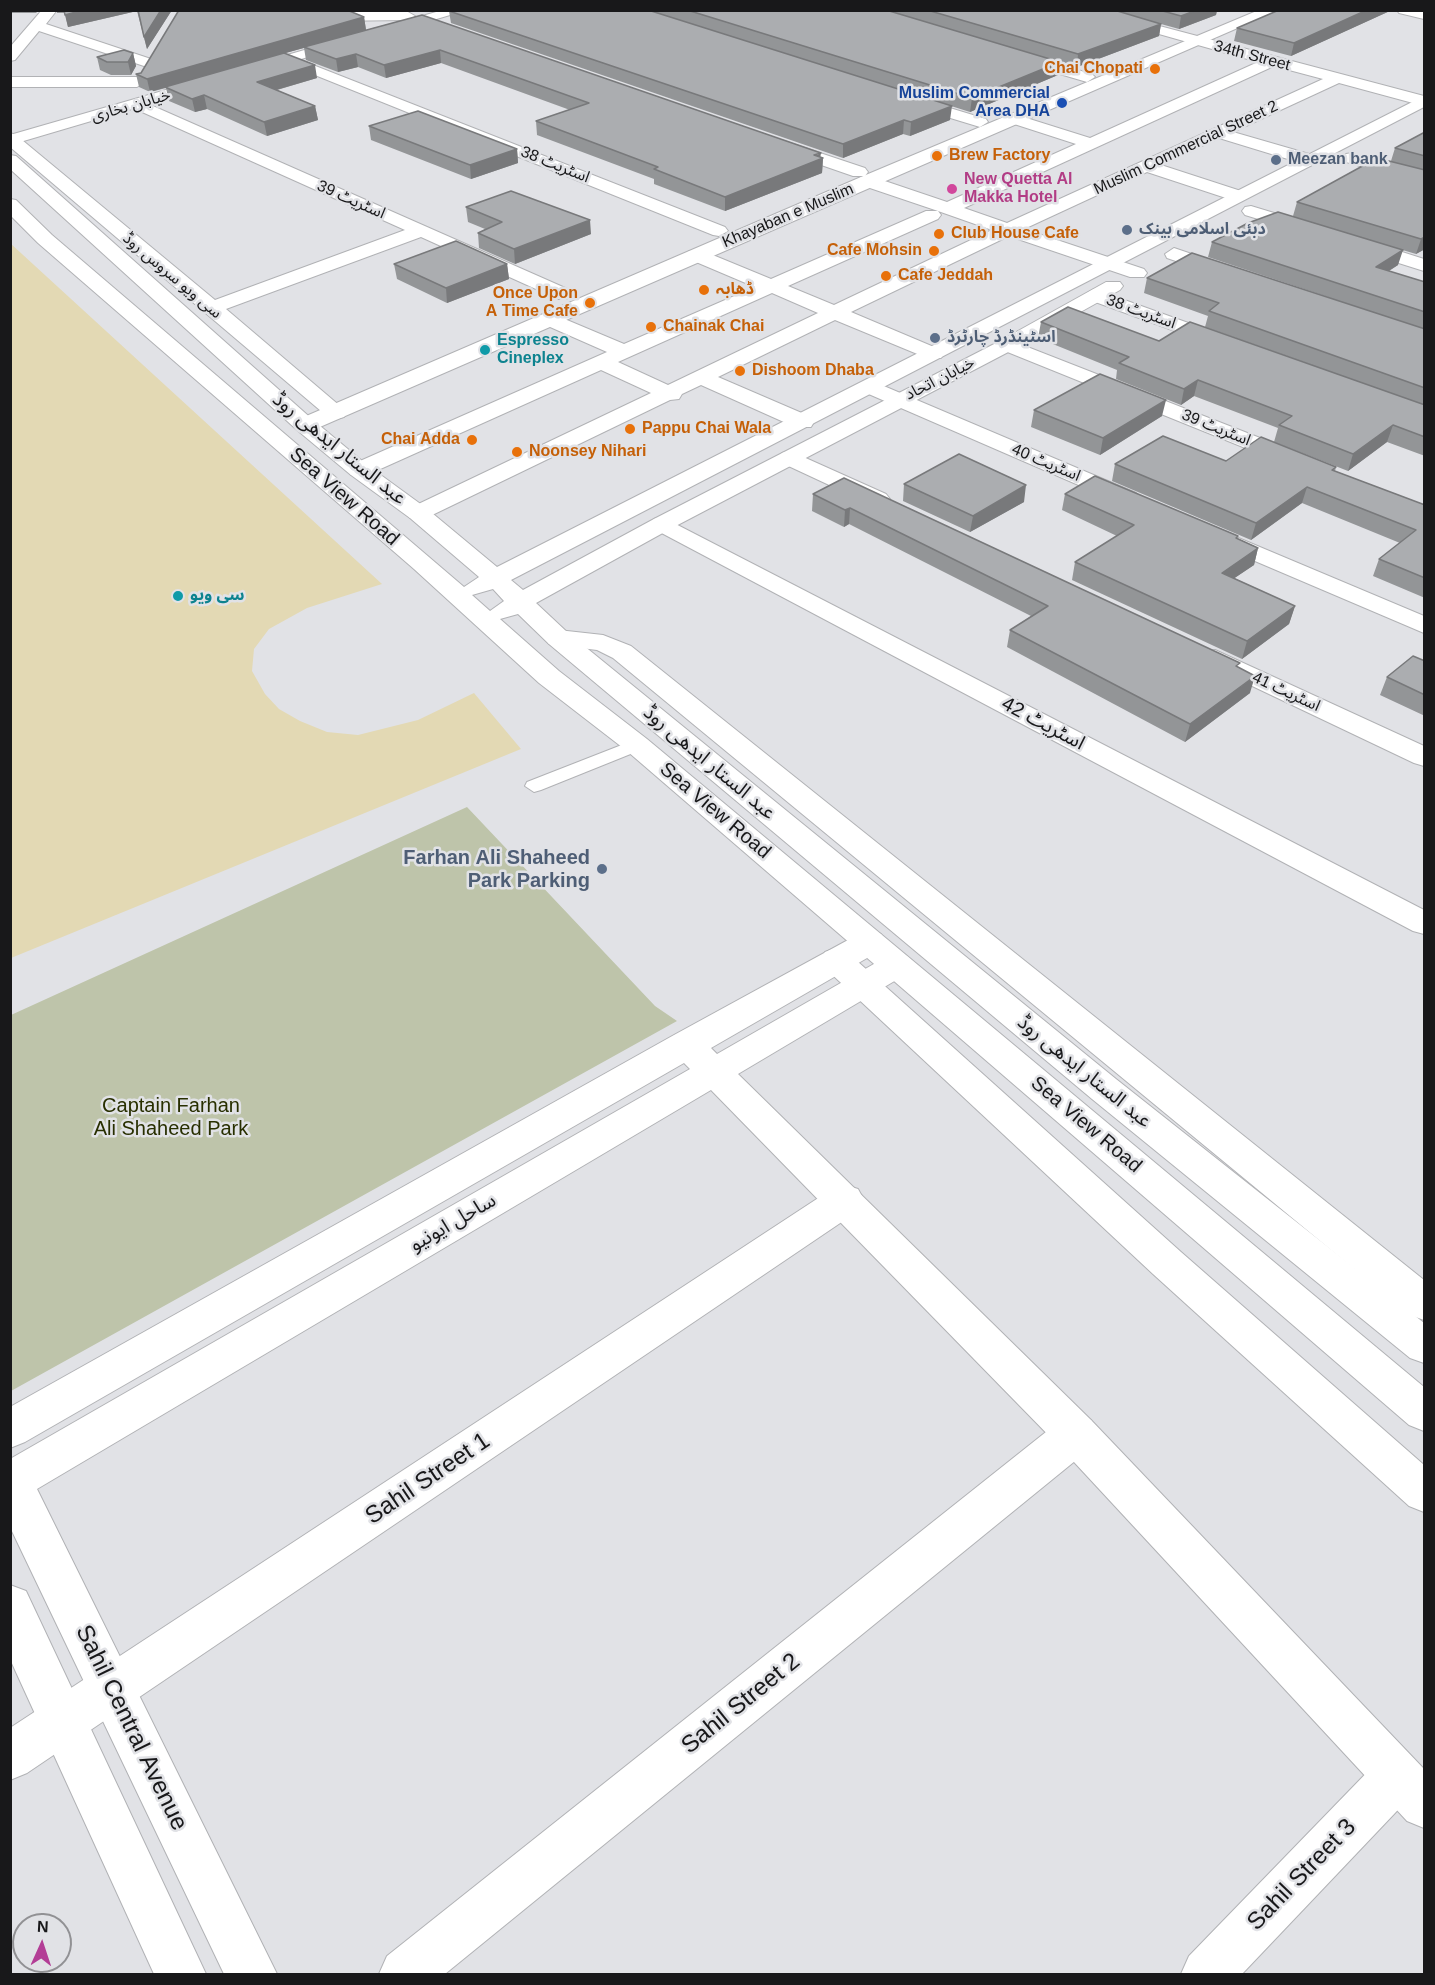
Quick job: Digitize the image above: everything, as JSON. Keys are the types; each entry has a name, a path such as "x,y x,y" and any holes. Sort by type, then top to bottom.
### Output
{"street":[{"path":"10,57 50,10"},
{"path":"329,10 327,17 408,16"},
{"name":"خیابان بخاری","path":"138,94 290,60 426,16 460,10"},
{"name":"34th Street","path":"1080,10 1424,101"},
{"name":"Khayaban e Muslim","path":"297,417 336,412 778,220 980,122 1054,97 1189,39 1245,10"},
{"path":"1404,10 1425,15"},
{"name":"Khayaban e Muslim","path":"921,152 1014,119 1087,77 1264,11"},
{"name":"خیابان بخاری","path":"11,142 138,94 408,16 426,16"},
{"path":"426,16 447,28"},
{"path":"10,82 138,94 152,58 37,26"},
{"path":"999,52 1087,77"},
{"name":"اسٹریٹ 38","path":"290,60 719,231"},
{"path":"359,470 940,212 1272,61"},
{"name":"Muslim Commercial Street 2","path":"418,513 671,394 1000,233 1337,78"},
{"name":"اسٹریٹ 39","path":"138,94 421,231 565,296"},
{"path":"890,94 980,122"},
{"name":"خیابان اتحاد","path":"458,597 872,387 1424,101"},
{"path":"1014,119 1090,143"},
{"path":"1232,222 1425,121"},
{"path":"1218,133 1310,160"},
{"path":"770,141 940,212 1099,268 1137,273"},
{"name":"سی ویو سروس روڈ","path":"11,142 211,308 315,398 336,412"},
{"name":"عبد الستار ایدھی روڈ","path":"11,142 297,417 359,470 418,513 496,579 558,638 1104,1089 1425,1346"},
{"path":"1352,158 1425,179"},
{"path":"1146,166 1238,196"},
{"name":"Khayaban e Muslim","path":"446,344 760,213 859,180"},
{"name":"Sea View Road","path":"10,204 45,238 549,677 637,745 1425,1412"},
{"path":"1255,208 1425,265"},
{"path":"760,213 778,220"},
{"path":"211,308 421,231"},
{"path":"1334,233 1425,257"},
{"name":"خیابان اتحاد","path":"486,620 662,524 1007,345 1094,295 1193,243"},
{"path":"1174,254 1239,276"},
{"path":"696,255 770,288 934,354"},
{"path":"1099,268 1119,282"},
{"name":"اسٹریٹ 38","path":"1094,295 1237,347"},
{"path":"548,319 624,352"},
{"name":"اسٹریٹ 39","path":"1007,345 1315,468"},
{"path":"601,362 671,394"},
{"path":"703,378 803,422"},
{"name":"اسٹریٹ 40","path":"872,387 1151,508"},
{"path":"297,417 315,398 337,389"},
{"path":"790,458 898,509"},
{"name":"اسٹریٹ 42","path":"662,524 1425,923"},
{"path":"1195,527 1425,626"},
{"path":"558,638 603,643 622,652 1425,1303"},
{"name":"اسٹریٹ 41","path":"1188,645 1425,757"},
{"name":"ساحل ایونیو","path":"11,1482 700,1057 836,960 883,953"},
{"name":"ساحل ایونیو","path":"10,1429 700,1057 864,985 883,953"},
{"path":"836,960 1167,1263 1425,1492"},
{"path":"700,1057 1076,1434 1411,1790"},
{"name":"Sahil Street 1","path":"10,1756 845,1200"},
{"name":"Sahil Street 2","path":"405,1974 1076,1434"},
{"name":"Sahil Central Avenue","path":"11,1482 251,1974"},
{"path":"10,1607 180,1974"},
{"name":"Sahil Street 3","path":"1207,1974 1411,1790"}],"lane":[{"path":"534,786 637,745"}],"green space":[{"name":"Captain Farhan Ali Shaheed Park","path":"467,807 655,1006 677,1021 11,1391 11,1015"}],"sand":[{"name":"سی ویو","path":"10,243 382,584 307,608 269,629 254,649 252,671 265,694 279,709 327,732 358,735 418,720 474,693 521,749 11,958"}],"building":[{"path":"64,10 83,10 65,15"},
{"path":"138,10 161,10 144,37"},
{"path":"179,10 347,10 364,17 147,79 136,74 141,73"},
{"path":"648,10 952,106 911,122 904,120 843,144 449,11"},
{"path":"687,10 886,10 1060,62 972,98"},
{"path":"927,10 1114,10 1161,24 1078,54"},
{"path":"1159,10 1197,10 1181,16"},
{"path":"1279,10 1367,10 1294,43 1237,28"},
{"path":"422,15 821,153 814,155 823,158 725,197 654,169 658,167 536,121 589,103 440,50 384,65 356,54 336,59 304,47"},
{"path":"124,50 133,53 128,62 107,62 97,57"},
{"path":"284,53 315,65 257,82 315,106 264,122 204,95 192,99 165,87"},
{"path":"418,111 517,149 470,165 369,126"},
{"path":"1425,132 1425,156 1395,148"},
{"path":"1377,158 1425,170 1425,237 1421,239 1297,202"},
{"path":"511,191 590,220 514,249 478,233 502,222 466,207"},
{"path":"1278,212 1403,250 1376,267 1425,282 1425,312 1212,242 1248,223"},
{"path":"456,241 507,264 446,288 394,264"},
{"path":"1192,253 1425,329 1425,388 1209,311 1219,303 1147,278"},
{"path":"1068,307 1159,341 1190,322 1425,405 1425,437 1393,425 1353,454 1279,425 1292,416 1198,380 1184,389 1119,363 1129,357 1041,322"},
{"path":"1100,374 1166,400 1103,438 1034,410"},
{"path":"1163,436 1226,461 1261,437 1336,467 1332,470 1425,505 1425,578 1379,559 1416,530 1307,487 1256,523 1115,464"},
{"path":"959,454 1026,485 973,516 904,484"},
{"path":"1095,476 1238,536 1236,538 1258,548 1222,573 1295,606 1247,641 1075,562 1134,525 1065,494"},
{"path":"844,478 1240,663 1236,666 1255,676 1190,724 1010,630 1048,606 850,508 845,510 813,494"},
{"path":"1413,656 1425,661 1425,695 1387,677"}],"place":[{"name":"Chai Chopati","path":"1155,69"},
{"name":"Muslim Commercial Area DHA","path":"1062,103"},
{"name":"Brew Factory","path":"937,156"},
{"name":"Meezan bank","path":"1276,160"},
{"name":"New Quetta Al Makka Hotel","path":"952,189"},
{"name":"دبئی اسلامی بینک","path":"1127,230"},
{"name":"Club House Cafe","path":"939,234"},
{"name":"Cafe Mohsin","path":"934,251"},
{"name":"Cafe Jeddah","path":"886,276"},
{"name":"ڈھابہ","path":"704,290"},
{"name":"Once Upon A Time Cafe","path":"590,303"},
{"name":"Chainak Chai","path":"651,327"},
{"name":"اسٹینڈرڈ چارٹرڈ","path":"935,338"},
{"name":"Espresso Cineplex","path":"485,350"},
{"name":"Dishoom Dhaba","path":"740,371"},
{"name":"Pappu Chai Wala","path":"630,429"},
{"name":"Chai Adda","path":"472,440"},
{"name":"Noonsey Nihari","path":"517,452"},
{"name":"سی ویو","path":"178,596"},
{"name":"Farhan Ali Shaheed Park Parking","path":"602,869"}]}
